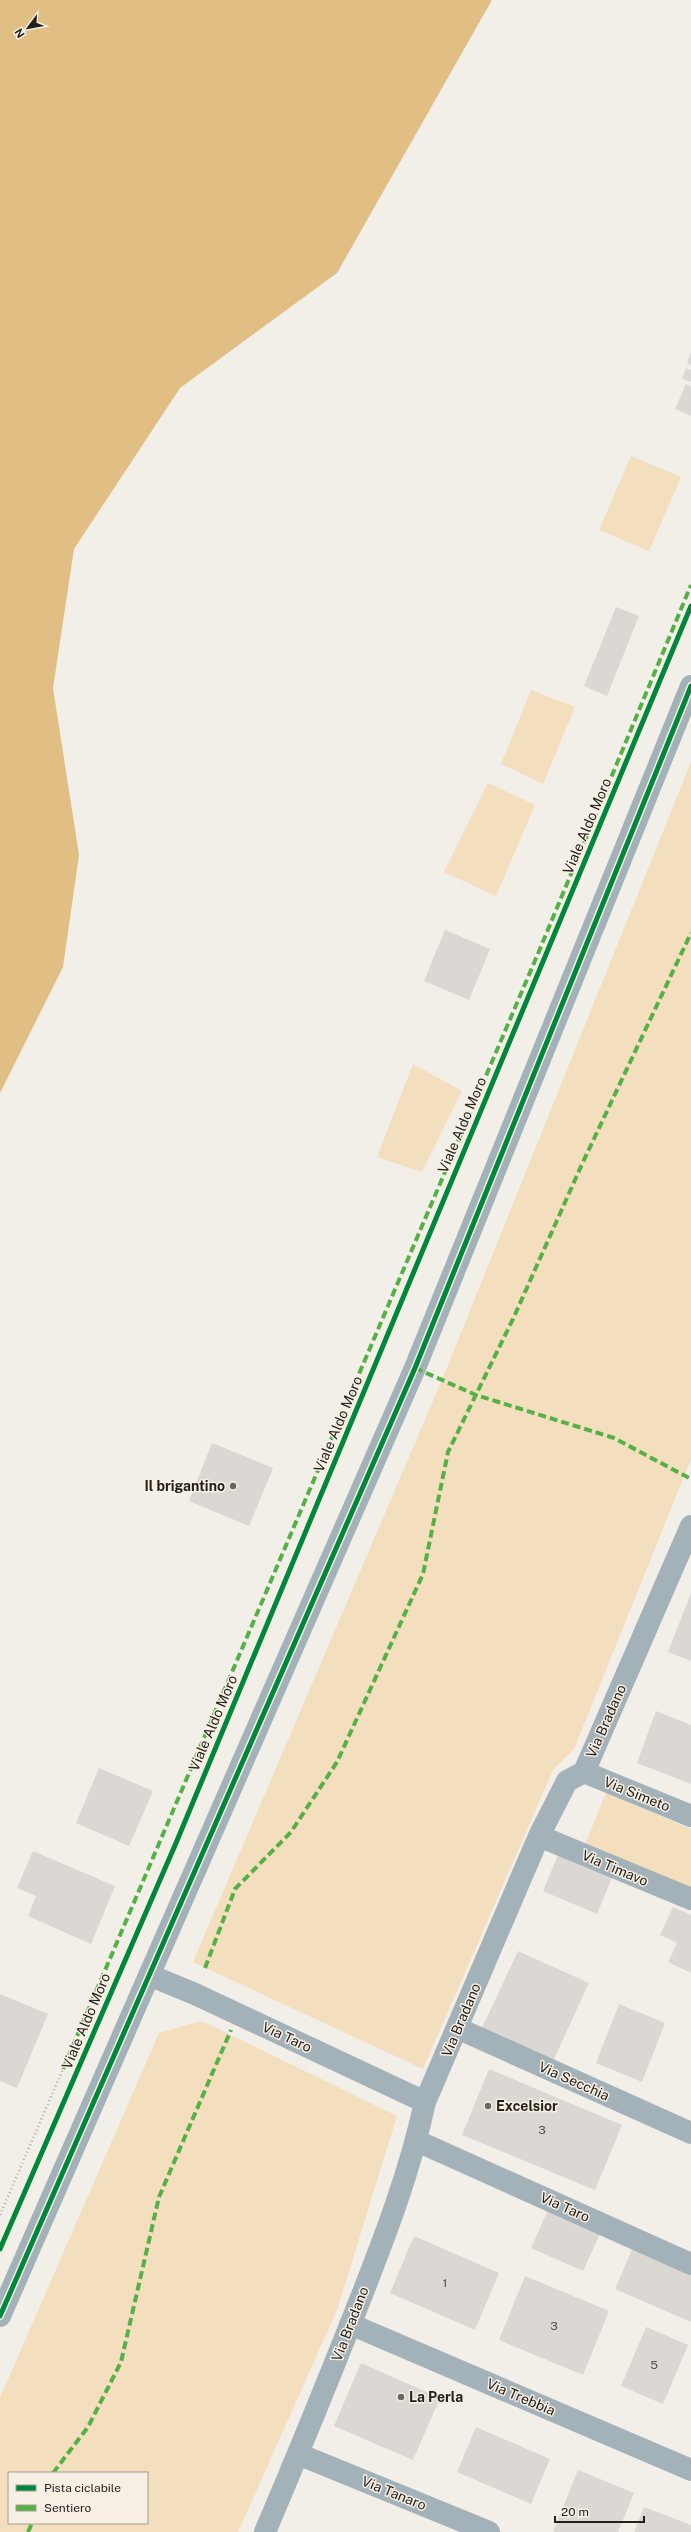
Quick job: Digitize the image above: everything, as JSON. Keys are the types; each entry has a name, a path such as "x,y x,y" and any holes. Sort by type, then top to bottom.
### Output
{"street":[{"path":"0,2316 415,1368 691,686"},
{"name":"Via Bradano","path":"265,2532 298,2454 385,2235 417,2141 425,2102 539,1836 567,1781 584,1772 691,1526"},
{"name":"Via Simeto","path":"584,1772 691,1816"},
{"name":"Via Timavo","path":"539,1836 691,1899"},
{"name":"Via Taro","path":"149,1975 195,1994 425,2102"},
{"name":"Via Secchia","path":"458,2028 691,2134"},
{"name":"Via Taro","path":"417,2141 691,2264"},
{"name":"Via Trebbia","path":"350,2324 691,2470"},
{"name":"Via Tanaro","path":"298,2454 489,2532"}],"path":[{"path":"0,2215 63,2070"}],"shaded area":[{"path":"0,0 492,0 337,273 180,388 74,549 53,688 79,855 63,967 0,1093"},
{"path":"631,456 681,477 649,551 599,530"},
{"path":"531,690 575,707 543,784 501,764"},
{"path":"691,762 691,1459 574,1749 553,1770 423,2069 193,1962 442,1380"},
{"path":"488,783 535,805 496,896 444,872"},
{"path":"413,1064 462,1091 422,1172 377,1157"},
{"path":"606,1793 691,1829 691,1892 584,1847"},
{"path":"202,2021 397,2116 337,2310 238,2532 0,2532 0,2398 159,2033"}],"building":[{"path":"691,352 691,366 687,363"},
{"path":"686,368 691,370 691,382 682,379"},
{"path":"686,384 691,387 691,416 675,409"},
{"path":"616,607 639,616 607,696 584,686"},
{"path":"445,930 490,949 469,1000 424,981"},
{"path":"212,1443 273,1468 249,1526 189,1501"},
{"path":"691,1593 691,1661 668,1652"},
{"path":"656,1711 691,1725 691,1784 637,1763"},
{"path":"99,1768 153,1791 129,1846 76,1823"},
{"path":"560,1850 614,1873 597,1914 543,1891"},
{"path":"33,1851 115,1886 91,1944 28,1916 36,1896 17,1888"},
{"path":"673,1907 691,1915 691,1973 668,1962 677,1943 660,1935"},
{"path":"518,1951 589,1983 553,2061 482,2028"},
{"path":"0,1994 48,2014 17,2088 0,2081"},
{"path":"619,2004 665,2023 642,2082 596,2063"},
{"path":"489,2069 622,2125 595,2190 462,2135"},
{"path":"548,2210 600,2234 583,2271 531,2248"},
{"path":"414,2236 499,2273 475,2330 390,2293"},
{"path":"634,2245 691,2269 691,2322 615,2289"},
{"path":"525,2276 609,2311 583,2375 499,2340"},
{"path":"646,2327 688,2345 663,2404 621,2386"},
{"path":"361,2363 440,2398 413,2460 334,2426"},
{"path":"476,2427 550,2459 531,2504 457,2472"},
{"path":"578,2470 634,2493 618,2532 553,2532"},
{"path":"644,2507 691,2525 691,2532 634,2532"}],"marked path":[{"path":"63,2069 537,956 691,585"},
{"path":"205,1968 235,1889 291,1832 337,1762 423,1574 448,1452 513,1319 583,1162 691,933"},
{"path":"415,1368 476,1395 614,1438 691,1479"},
{"path":"54,2472 88,2427 121,2362 159,2197 231,2030"},
{"path":"28,2532 32,2524"}],"cycle path":[{"name":"Viale Aldo Moro","path":"0,2249 176,1843 691,606"},
{"path":"0,2316 415,1368 691,686"}],"place":[{"name":"Il brigantino","path":"233,1486"},
{"name":"Excelsior","path":"488,2106"},
{"name":"La Perla","path":"401,2397"}]}
